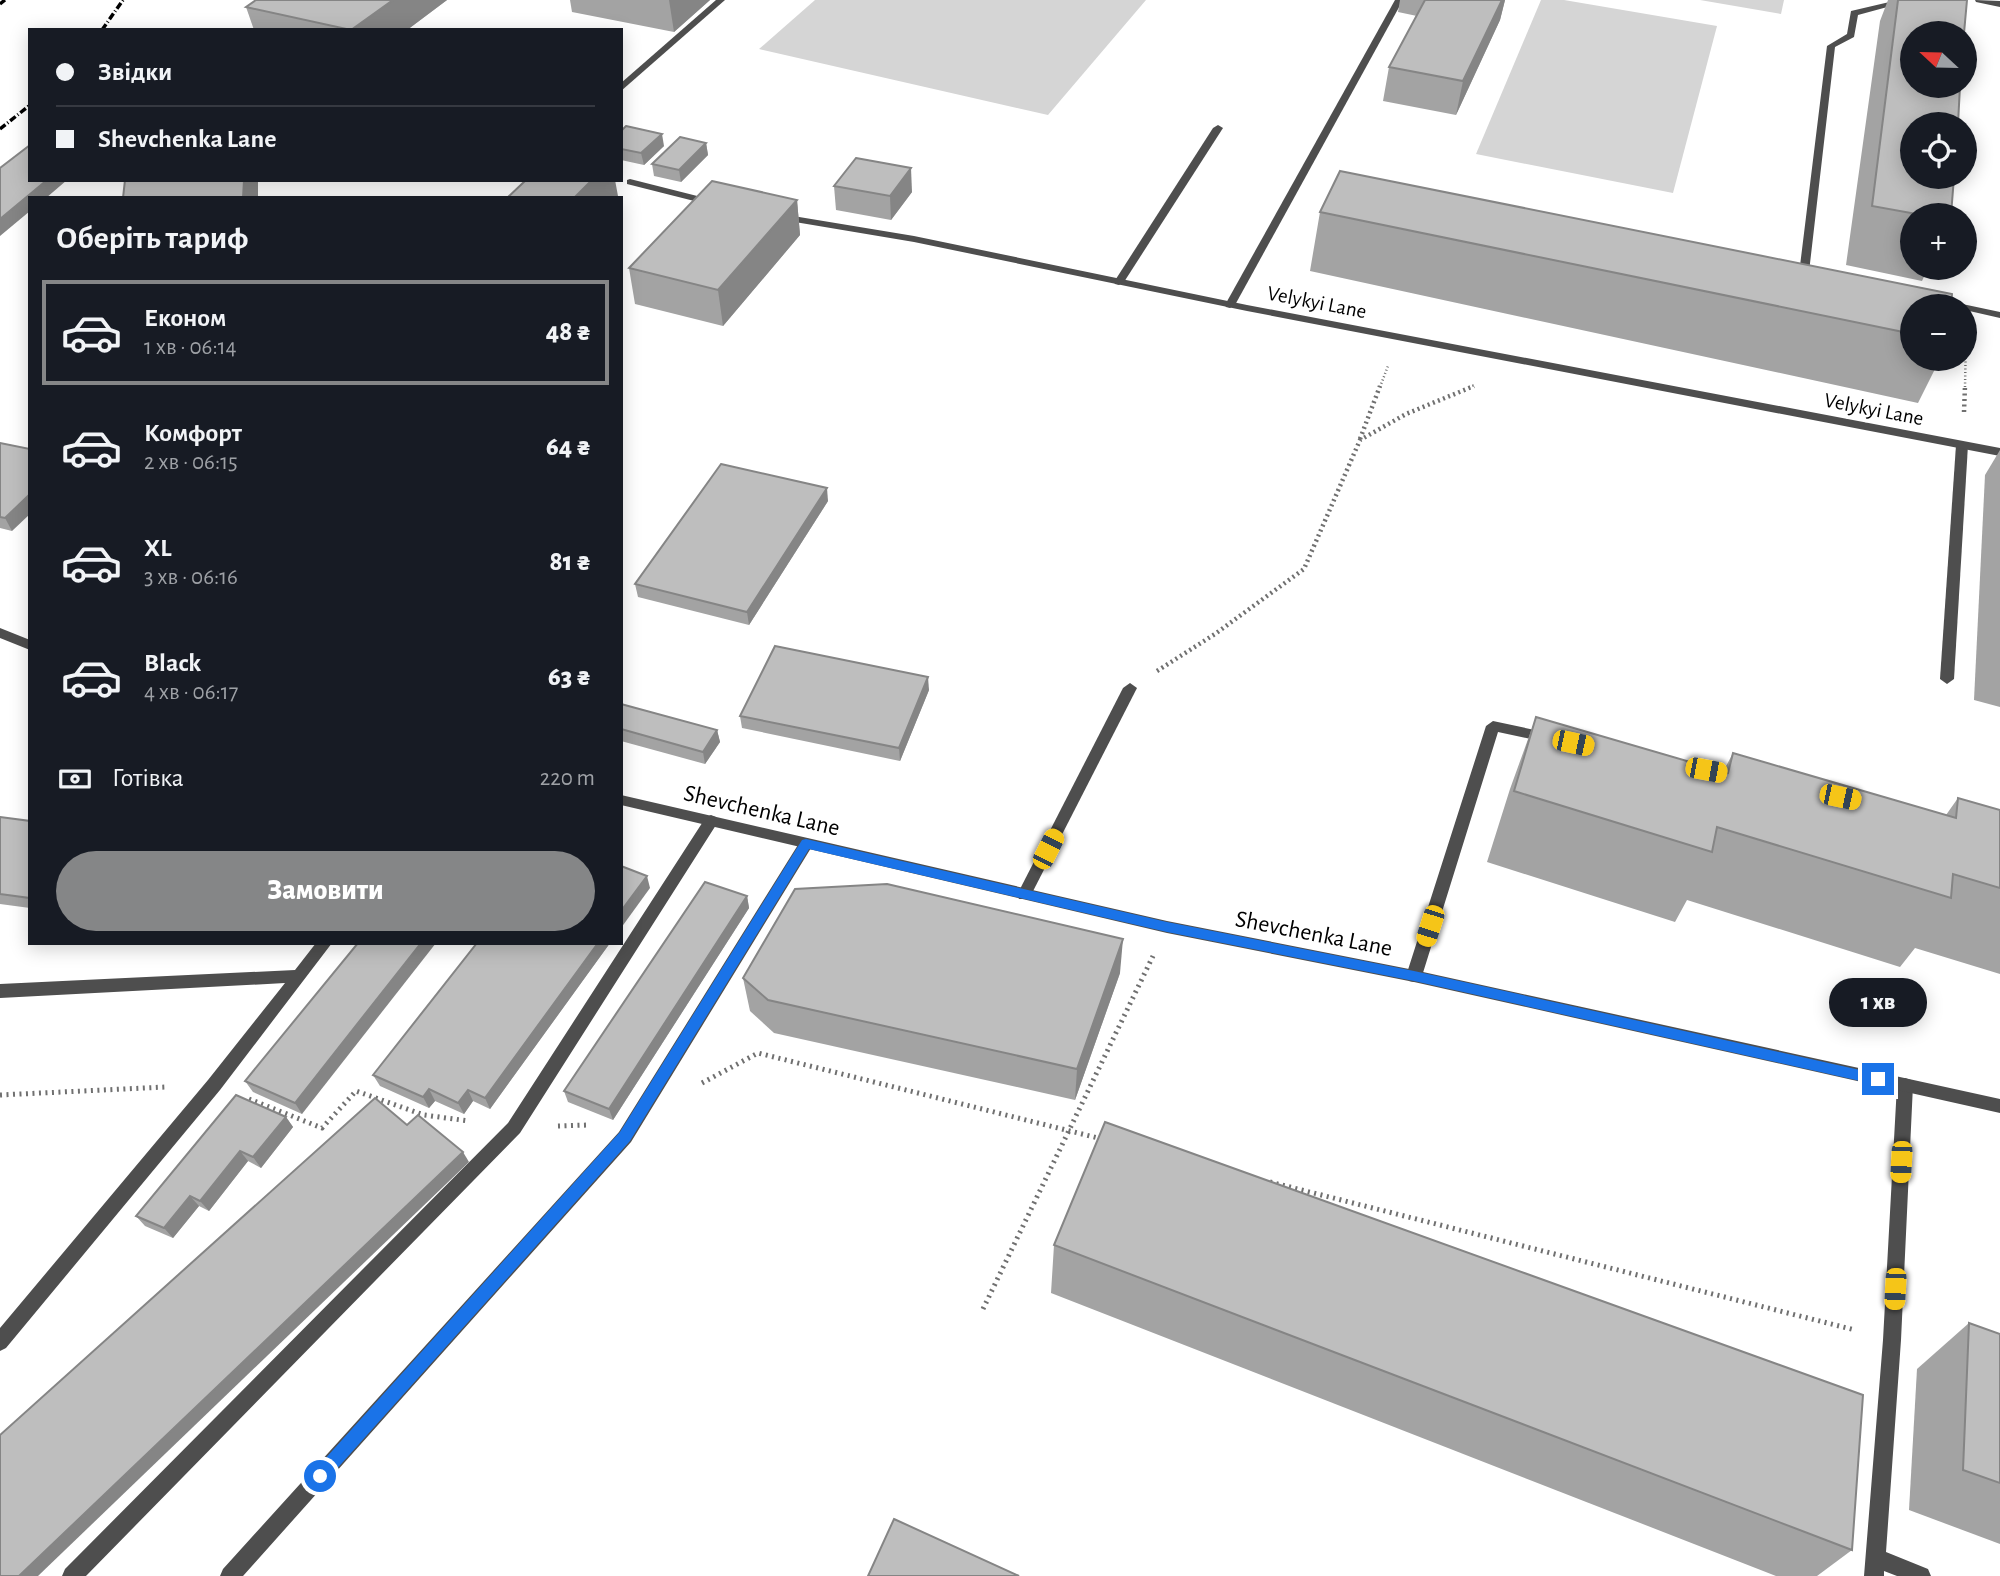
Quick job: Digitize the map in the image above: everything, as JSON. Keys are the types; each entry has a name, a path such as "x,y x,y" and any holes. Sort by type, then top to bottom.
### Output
{"street":[{"path":"623,86 721,0"},
{"path":"1230,305 1399,0"},
{"path":"1816,276 1804,274 1831,46 1851,35 1854,13 1909,0"},
{"path":"1979,0 2000,4"},
{"path":"1119,282 1218,128"},
{"path":"629,182 722,205"},
{"name":"Velykyi Lane","path":"762,213 914,239 1230,305 2000,452"},
{"path":"1977,310 2000,315"},
{"path":"1947,679 1962,445"},
{"path":"0,633 28,644"},
{"path":"1024,895 1130,688"},
{"path":"1414,976 1493,726 1562,740"},
{"name":"Shevchenka Lane","path":"623,800 1167,927 1414,976 2000,1106"},
{"path":"72,1576 514,1128 711,821"},
{"path":"230,1576 625,1137 806,844"},
{"path":"0,1342 214,1085 323,945"},
{"path":"0,991 299,976"},
{"path":"1905,1085 1892,1340 1874,1567 1922,1576"}],"path":[{"path":"1130,688 1214,634 1304,569 1360,440 1399,337"},
{"path":"1360,440 1406,414 1528,362"},
{"path":"1962,445 1964,371"},
{"path":"983,1309 1167,927"},
{"path":"697,1086 758,1053 1104,1140"},
{"path":"0,1095 214,1085 322,1128 356,1091 424,1115 514,1128 626,1124 636,1118"},
{"path":"1262,1180 1892,1340"}],"shaded area":[{"path":"815,0 1146,0 1048,115 759,49"},
{"path":"1541,0 1564,0 1717,26 1673,193 1476,154"},
{"path":"1700,0 1784,0 1781,14"}],"building":[{"path":"256,0 393,0 354,28 342,28 246,7"},
{"path":"1425,0 1502,0 1463,81 1389,67"},
{"path":"1898,0 1967,0 1965,21 1900,21 1900,98 1959,98 1959,112 1900,112 1900,189 1953,189 1952,203 1900,203 1900,211 1872,206"},
{"path":"626,126 662,134 641,153 623,149 623,129"},
{"path":"680,137 706,143 679,170 652,164"},
{"path":"28,147 28,182 45,182 0,219 0,168"},
{"path":"856,158 911,168 890,196 834,186"},
{"path":"1340,171 1952,294 1900,294 1900,331 1320,212"},
{"path":"712,181 797,200 718,290 629,268"},
{"path":"125,182 244,182 243,196 123,196"},
{"path":"524,182 590,182 576,196 509,196"},
{"path":"0,443 28,449 28,496 5,518 0,517"},
{"path":"721,464 827,488 747,612 635,584"},
{"path":"775,646 928,677 899,748 740,716"},
{"path":"623,705 717,730 703,752 623,730"},
{"path":"1536,717 1728,773 1733,753 1956,818 1958,798 2000,810 2000,888 1953,874 1951,898 1717,827 1712,852 1514,791"},
{"path":"0,817 28,821 28,898 0,894"},
{"path":"623,867 647,876 623,908"},
{"path":"705,882 747,896 609,1109 564,1091"},
{"path":"887,884 1123,939 1077,1069 768,1000 743,978 795,889"},
{"path":"356,945 419,945 295,1103 245,1081"},
{"path":"475,945 597,945 485,1098 468,1090 458,1103 429,1089 423,1097 373,1075"},
{"path":"236,1095 286,1117 253,1157 240,1151 200,1201 190,1196 164,1228 136,1216"},
{"path":"375,1098 407,1125 418,1115 463,1152 19,1576 0,1576 0,1435"},
{"path":"1105,1122 1863,1395 1852,1550 1054,1245"},
{"path":"1969,1323 2000,1334 2000,1483 1963,1470"},
{"path":"894,1519 1019,1576 868,1576"}],"railway":[{"path":"0,4 5,0"},
{"path":"103,28 123,0"},
{"path":"0,129 28,107"}],"route":[{"path":"320,1476 625,1137 806,844 1167,927 1414,976 1878,1079"}]}
